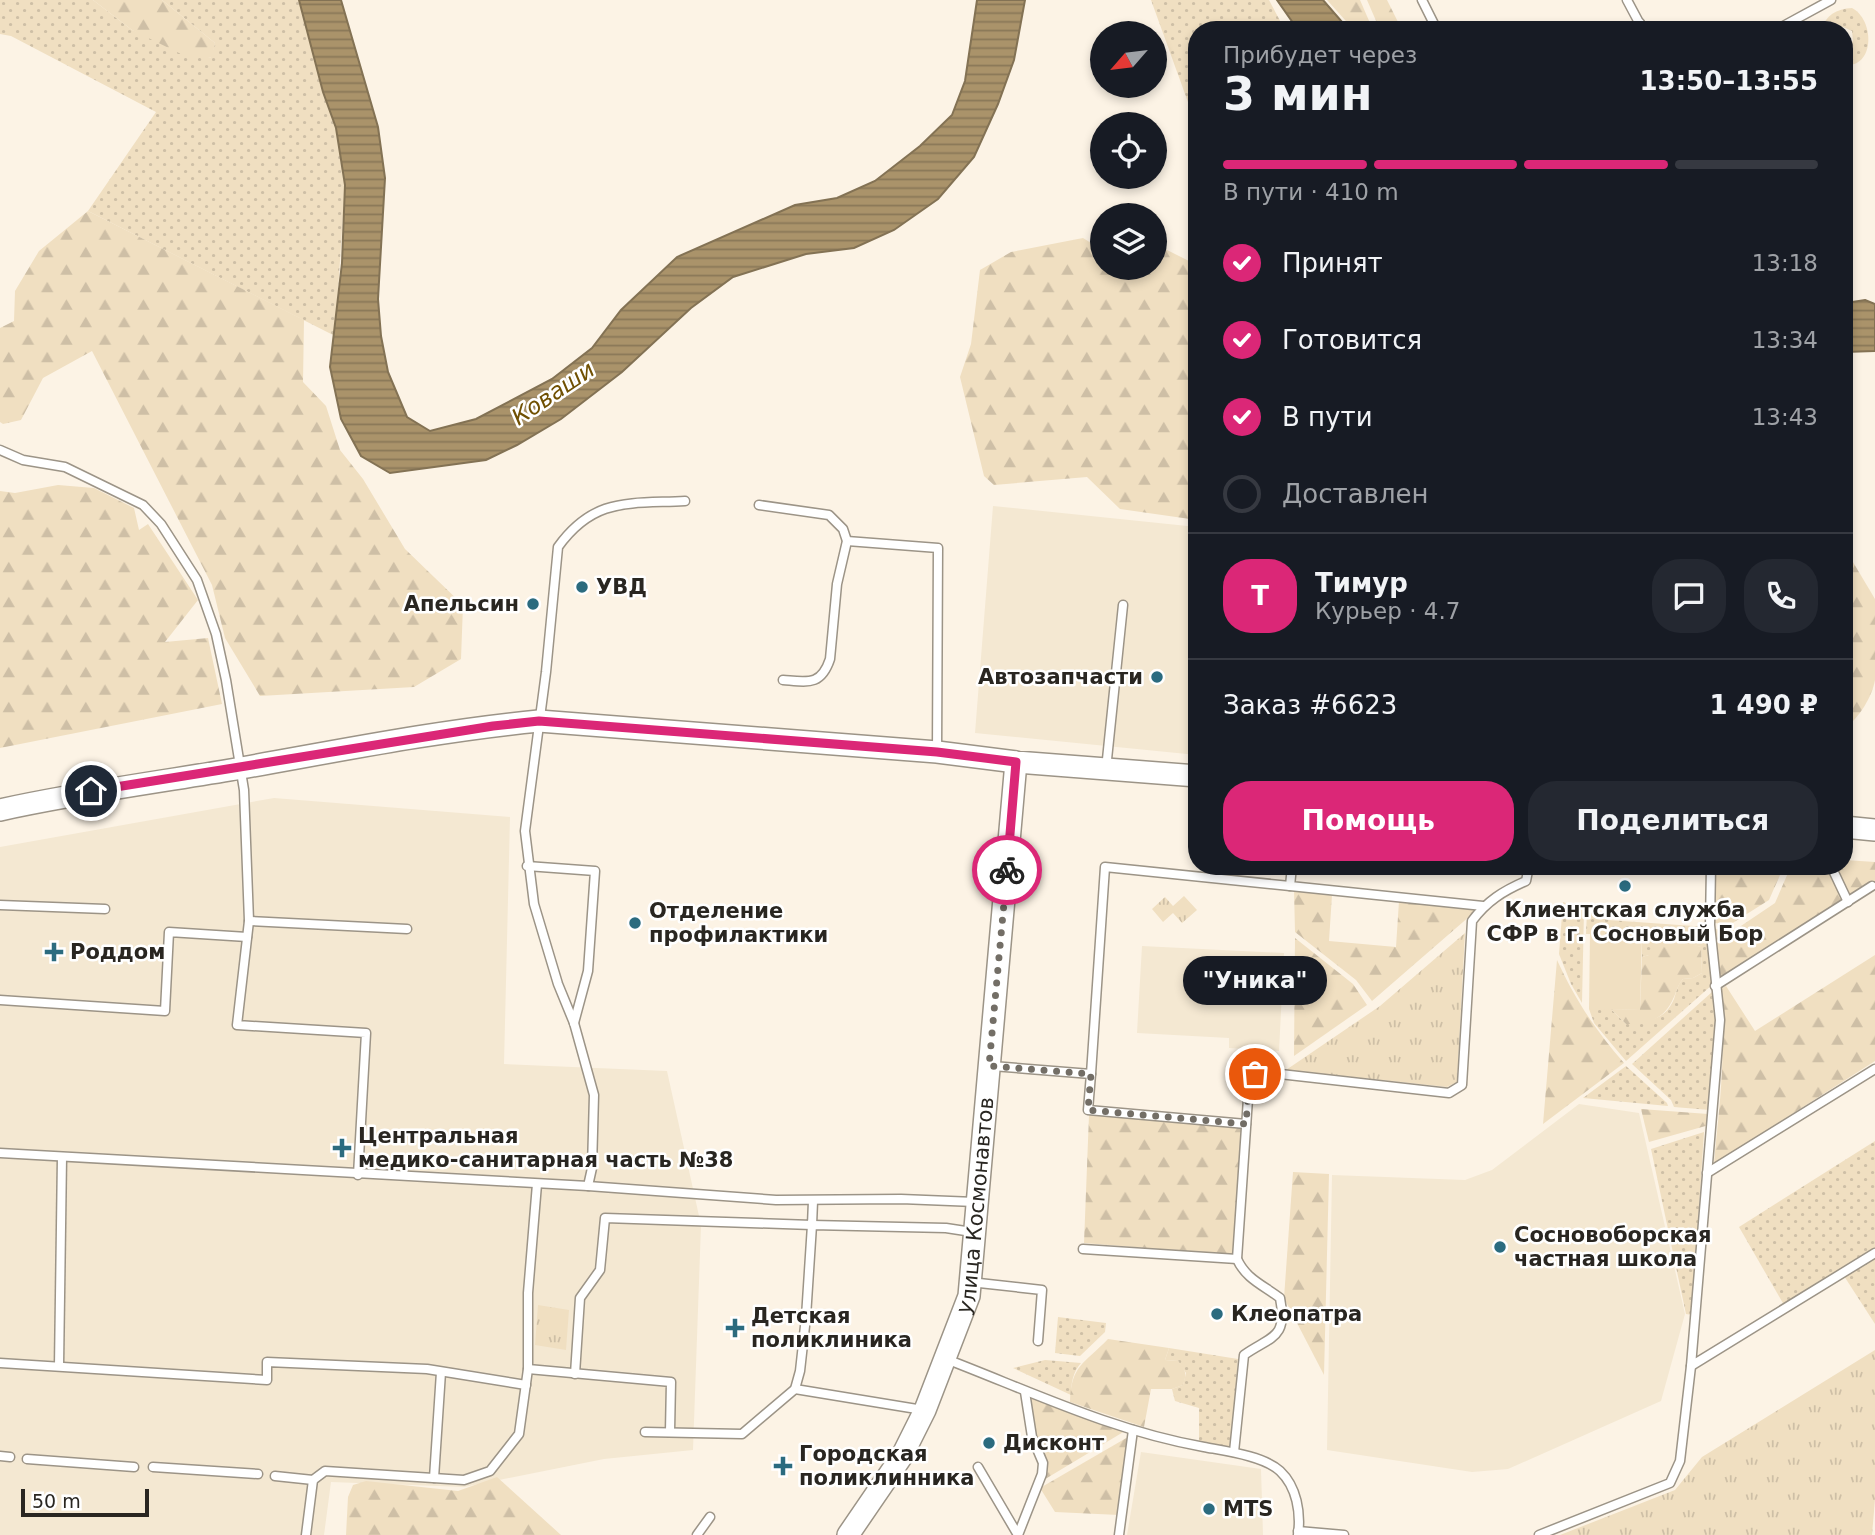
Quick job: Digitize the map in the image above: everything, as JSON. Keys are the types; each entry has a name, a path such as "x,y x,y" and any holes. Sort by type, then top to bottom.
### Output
{"street":[{"path":"0,810 91,791 418,737 539,721 937,752 1016,762 1188,775"},
{"name":"улица Космонавтов","path":"848,1535 902,1455 925,1410 969,1296 1016,762"},
{"path":"1853,828 1875,830"}],"lane":[{"path":"1422,0 1432,21"},
{"path":"1628,0 1639,21"},
{"path":"1792,21 1831,0"},
{"path":"0,450 23,460 65,467 143,505 161,524 197,580 216,634 241,768 249,921 237,1025 366,1033 358,1175"},
{"path":"588,1186 592,1168 594,1095 534,904 527,866 525,831 558,547 581,520 613,505 685,500"},
{"path":"759,505 829,515 843,529 847,541 837,584 827,670 820,678 810,682 783,680"},
{"path":"847,541 938,548 937,752"},
{"path":"1106,769 1123,605"},
{"path":"527,866 595,871 588,971 573,1023"},
{"path":"1246,1124 1088,1110 1105,867 1483,906"},
{"path":"1290,886 1291,875"},
{"path":"1234,1452 1244,1355 1273,1339 1279,1332 1282,1312 1280,1298 1253,1281 1242,1270 1237,1259 1249,1084 1255,1074 1262,1072 1449,1093 1462,1084 1472,921 1483,906 1501,892 1526,881 1527,875"},
{"path":"1539,1535 1670,1483 1680,1461 1691,1366 1720,1020 1710,925 1711,875"},
{"path":"1835,875 1848,902"},
{"path":"1715,986 1872,886"},
{"path":"0,905 105,909"},
{"path":"249,921 407,929"},
{"path":"0,1000 165,1012 169,932 247,937"},
{"path":"989,1066 1091,1074"},
{"path":"1707,1173 1875,1069"},
{"path":"0,1153 588,1186 813,1202 901,1199 978,1202"},
{"path":"60,1366 62,1157"},
{"path":"275,1476 313,1480 325,1471 464,1480 490,1471 519,1434 528,1369 528,1293 537,1184"},
{"path":"645,1432 742,1434 795,1389 800,1371 806,1317 813,1202"},
{"path":"575,1374 580,1298 600,1270 605,1218 946,1228 975,1232"},
{"path":"1083,1248 1237,1259"},
{"path":"1691,1366 1875,1253"},
{"path":"970,1282 1042,1290 1038,1341"},
{"path":"946,1359 1072,1411 1164,1440 1234,1452 1278,1469 1292,1486 1300,1521 1298,1533 1344,1535"},
{"path":"0,1363 267,1380 267,1362 441,1372 526,1385"},
{"path":"528,1369 671,1382 670,1431"},
{"path":"434,1478 441,1372"},
{"path":"795,1389 925,1410"},
{"path":"1018,1535 1044,1463 1032,1437 1025,1392"},
{"path":"1119,1535 1133,1430"},
{"path":"0,1457 10,1457"},
{"path":"27,1459 134,1467"},
{"path":"153,1467 258,1474"},
{"path":"978,1467 1018,1535"},
{"path":"306,1535 313,1480"},
{"path":"697,1535 709,1517"}],"shaded area":[{"path":"993,506 1188,526 1188,754 975,733"},
{"name":"Центральная медико-санитарная часть №38","path":"274,798 510,817 504,1064 667,1071 701,1225 693,1450 604,1459 464,1487 331,1482 324,1535 0,1535 0,847"},
{"path":"1142,946 1284,953 1279,1051 1229,1048 1229,1038 1137,1033"},
{"name":"Сосновоборская частная школа","path":"1579,1104 1639,1113 1685,1314 1661,1401 1508,1469 1472,1472 1327,1450 1332,1175 1465,1180 1492,1170"},
{"path":"1141,1452 1261,1469 1263,1535 1127,1535"}],"green space":[{"path":"0,0 93,0 132,30 211,58 215,43 162,0 299,0 323,92 336,128 345,185 335,336 88,211 156,112 11,36 0,34"},
{"path":"93,0 162,0 215,43 212,58 179,53 132,30"},
{"path":"1151,0 1269,0 1280,21 1188,21 1188,102 1167,44 1167,21 1159,21"},
{"path":"1327,0 1360,0 1369,21 1346,21"},
{"path":"1367,0 1387,0 1398,21 1376,21"},
{"path":"1852,8 1860,14 1868,32 1866,51 1862,59 1855,64 1853,21 1826,21 1841,10"},
{"path":"88,211 304,320 303,382 326,406 340,450 363,479 405,549 463,605 461,659 414,687 260,696 225,638 212,585 92,351 43,378 21,420 3,424 0,422 0,328 14,321 15,291 39,251"},
{"path":"1083,238 1090,242 1090,280 1167,280 1167,250 1188,260 1188,519 1120,509 1087,477 994,485 984,476 960,377 971,344 980,270 1011,252"},
{"path":"58,485 94,488 134,508 139,530 148,524 198,600 165,642 208,638 222,704 0,748 0,491 15,493"},
{"path":"1853,562 1875,599 1875,680 1864,707 1853,721"},
{"path":"1853,861 1875,862 1875,882 1718,980 1714,929 1735,930 1775,903 1787,875 1853,875"},
{"path":"1715,875 1780,875 1769,900 1731,924 1714,923"},
{"path":"1294,890 1332,895 1329,941 1396,947 1399,901 1478,909 1372,1001 1356,980 1295,932"},
{"path":"1184,896 1197,910 1182,923 1173,913 1163,922 1152,909 1165,897 1173,906"},
{"path":"1563,902 1584,910 1582,1003 1559,954"},
{"path":"1587,911 1608,920 1708,927 1712,985 1626,1061 1594,1023 1589,1009 1611,1009 1626,1024 1660,1016 1670,1007 1683,979 1702,973 1701,947 1688,944 1642,957 1642,935 1586,934"},
{"path":"1465,933 1457,1082 1447,1087 1286,1070 1380,1006"},
{"path":"1590,934 1642,935 1640,1010 1589,1009"},
{"path":"1295,938 1353,984 1367,1005 1294,1056"},
{"path":"1673,939 1701,947 1702,973 1683,979 1669,1006 1660,1016 1648,1022 1626,1024 1611,1009 1640,1010 1642,957 1649,955 1658,943"},
{"path":"1875,955 1875,1061 1714,1164 1722,1056 1718,991 1726,986 1755,1031"},
{"path":"1557,960 1586,1014 1624,1063 1543,1124"},
{"path":"1712,992 1716,1019 1710,1110 1674,1107 1671,1100 1632,1064"},
{"path":"1626,1066 1667,1103 1668,1106 1583,1098"},
{"path":"1641,1109 1708,1114 1709,1125 1649,1142"},
{"path":"1089,1115 1242,1128 1233,1255 1084,1243"},
{"path":"1704,1132 1692,1315 1686,1314 1651,1149"},
{"path":"1875,1141 1875,1249 1784,1305 1739,1227"},
{"path":"1293,1172 1329,1174 1324,1375 1284,1298"},
{"path":"1875,1256 1875,1324 1844,1276"},
{"path":"538,1305 569,1310 566,1350 535,1345"},
{"path":"1058,1317 1106,1323 1105,1332 1080,1356 1055,1353"},
{"path":"1108,1339 1169,1348 1165,1360 1178,1361 1184,1370 1183,1385 1172,1389 1151,1389 1144,1427 1070,1402 1076,1372"},
{"path":"1169,1348 1238,1359 1231,1448 1199,1442 1199,1408 1175,1401 1172,1389 1183,1385 1186,1373 1178,1361 1165,1360"},
{"path":"1875,1350 1875,1499 1872,1535 1560,1535 1675,1490 1702,1457"},
{"path":"1045,1360 1081,1363 1073,1378 1071,1395 1013,1368"},
{"path":"1029,1396 1074,1415 1125,1431 1042,1481 1047,1462 1035,1436"},
{"path":"1128,1437 1119,1515 1055,1512 1040,1488"},
{"path":"497,1477 561,1535 346,1535 348,1497 353,1485 366,1481 458,1491"}],"water":[{"name":"Коваши","path":"299,0 341,0 378,127 385,178 378,299 388,372 407,417 430,431 476,419 552,379 592,348 621,310 677,257 795,205 837,198 875,181 920,146 952,115 965,81 977,0 1025,0 1014,60 998,104 974,157 938,199 894,230 854,248 806,254 733,277 691,308 622,372 561,419 517,445 486,460 390,473 361,456 341,419 330,367 342,263 345,185 336,128 323,92"},
{"path":"1277,0 1323,0 1341,21 1292,21"},
{"path":"1865,300 1875,304 1875,351 1853,352 1853,302"}],"way so far":[{"path":"1007,870 989,1066 1091,1074 1088,1110 1246,1124 1249,1084 1255,1074"}],"place":[{"name":"УВД","path":"582,587"},
{"name":"Апельсин","path":"533,604"},
{"name":"Автозапчасти","path":"1157,677"},
{"name":"Клиентская служба СФР в г. Сосновый Бор","path":"1625,886"},
{"name":"Отделение профилактики","path":"635,923"},
{"name":"Роддом","path":"54,952"},
{"name":"\"Уника\"","path":"1255,1074"},
{"name":"Центральная медико-санитарная часть №38","path":"342,1148"},
{"name":"Сосновоборская частная школа","path":"1500,1247"},
{"name":"Клеопатра","path":"1217,1314"},
{"name":"Детская поликлиника","path":"735,1328"},
{"name":"Дисконт","path":"989,1443"},
{"name":"Городская поликлинника","path":"783,1466"},
{"name":"MTS","path":"1209,1509"}],"route":[{"path":"91,791 219,772 381,743 539,721 937,752 1016,762 1007,870"}]}
